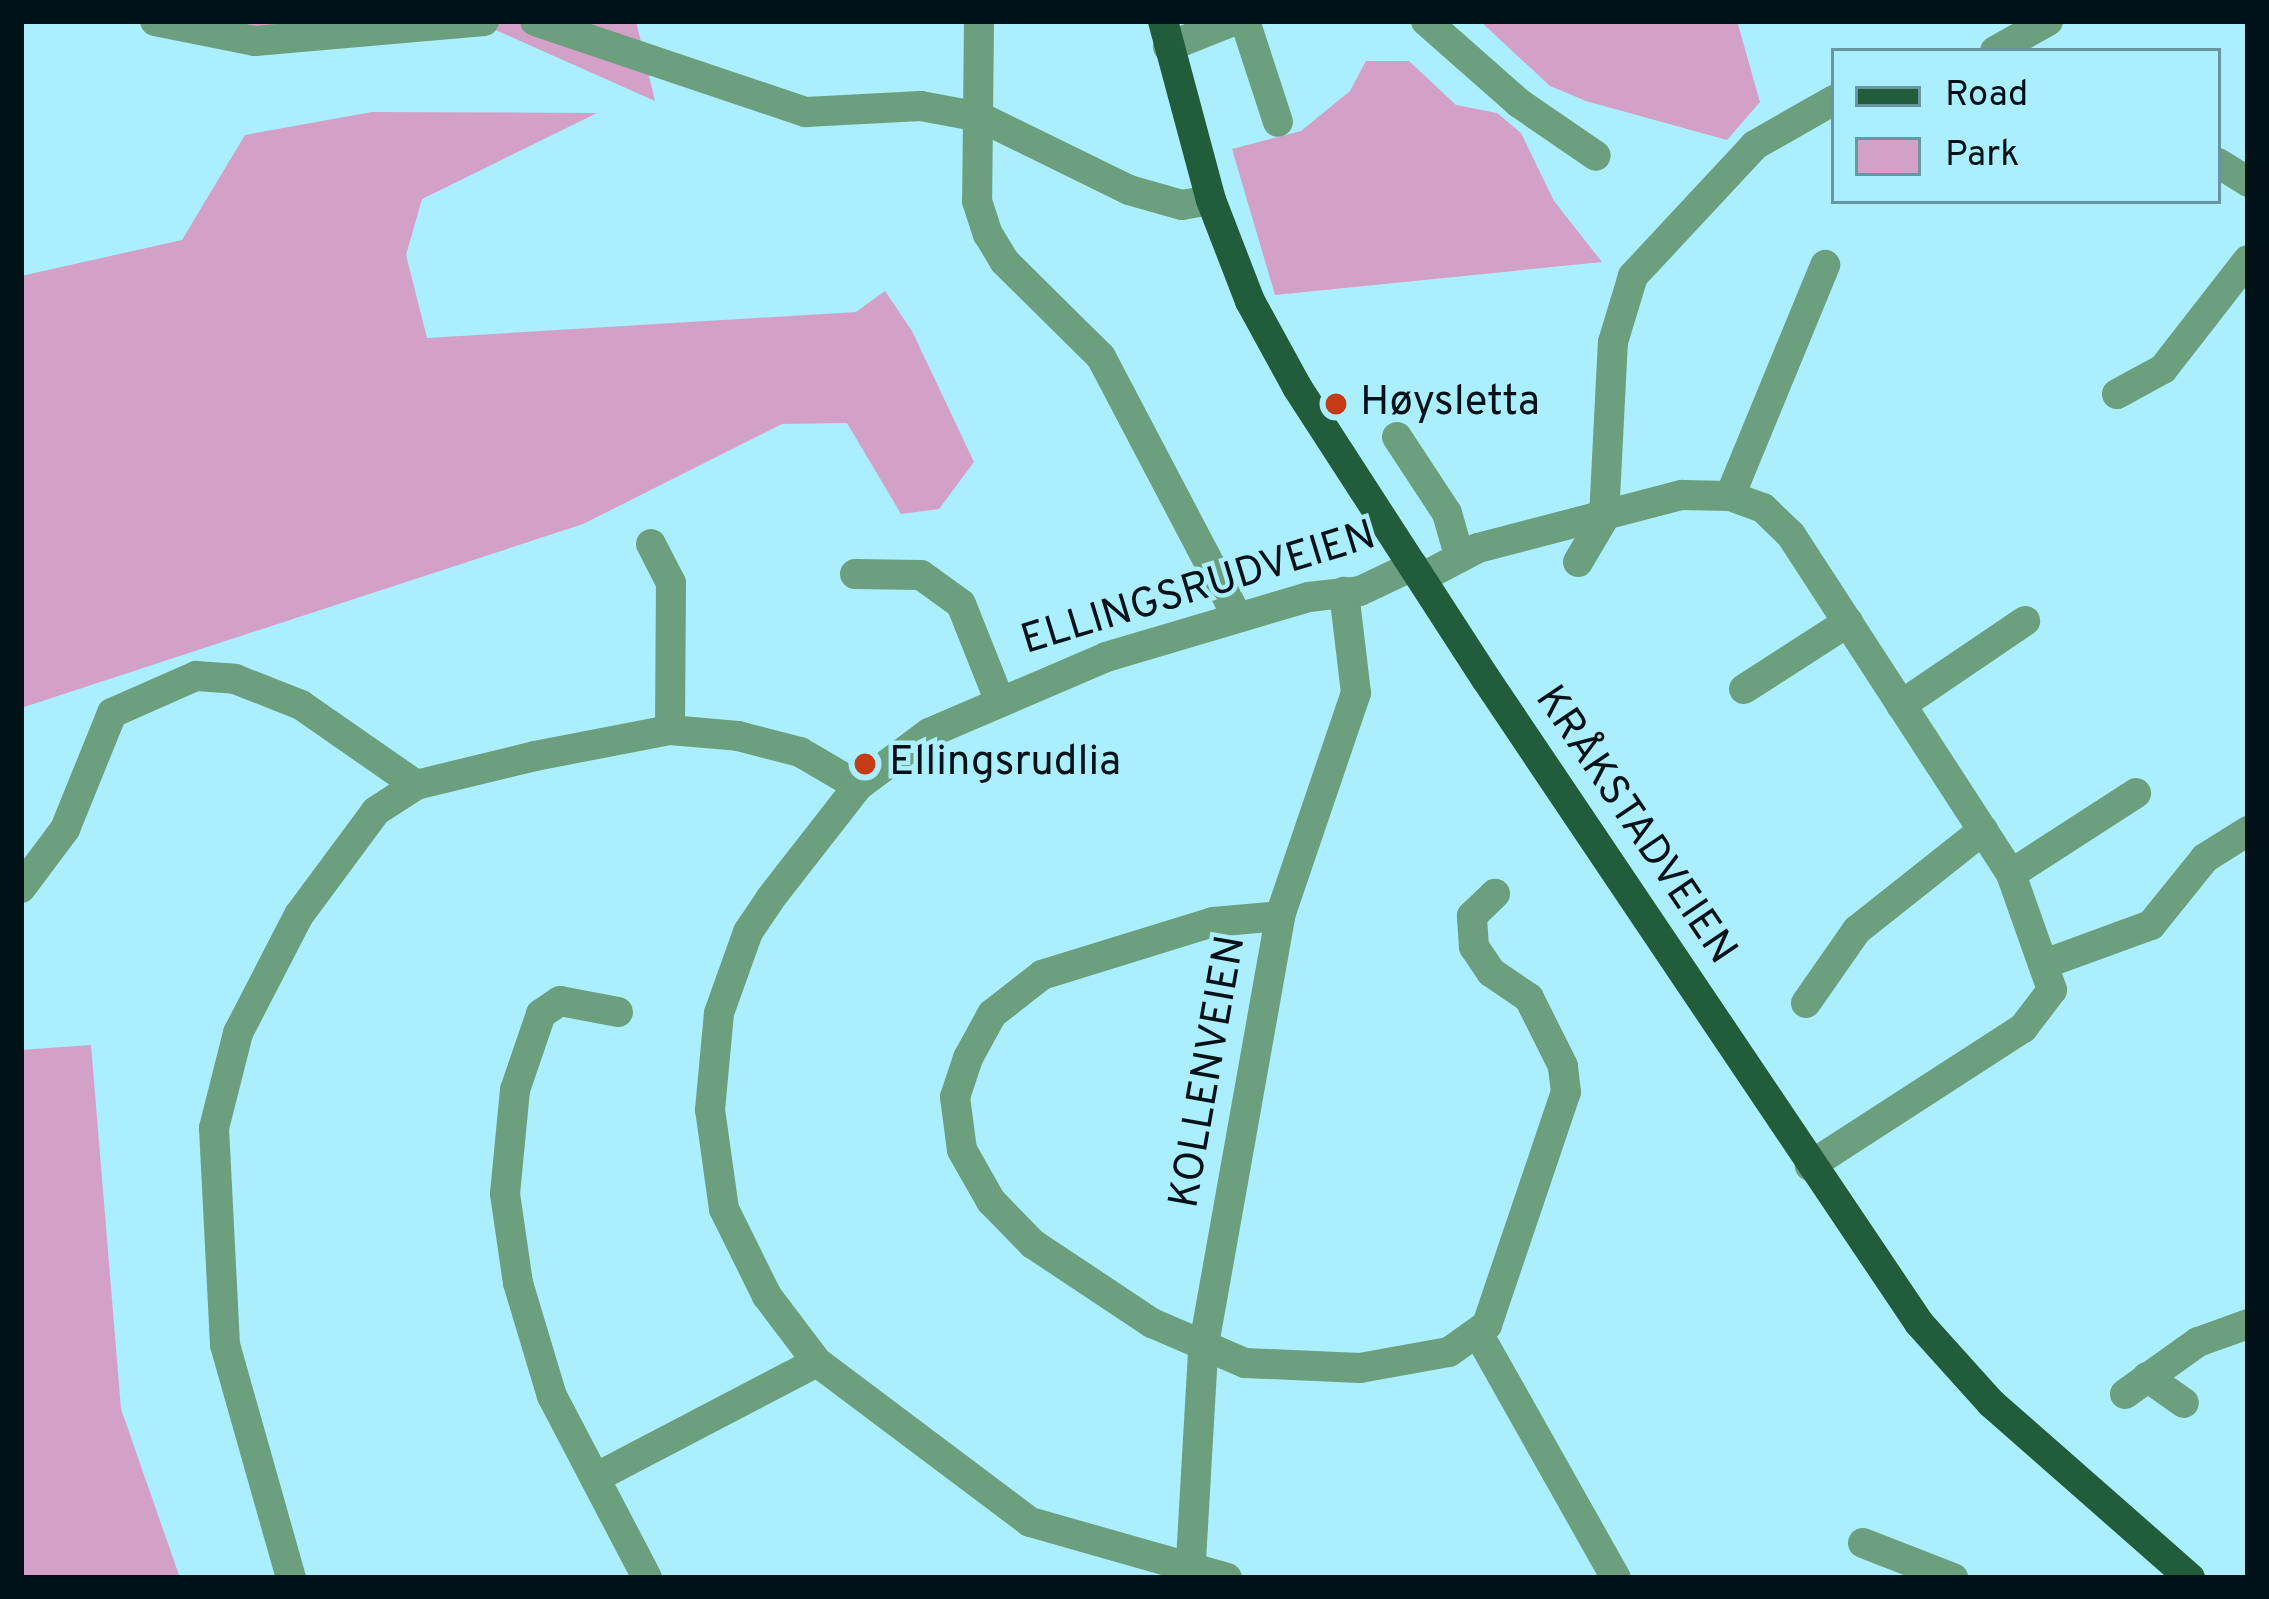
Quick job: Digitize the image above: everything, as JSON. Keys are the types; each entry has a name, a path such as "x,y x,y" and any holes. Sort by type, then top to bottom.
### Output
{"main road":[{"name":"KRÅKSTADVEIEN","path":"1165,34 1211,200 1274,349 1810,1166 1891,1287 1964,1375 2190,1578"}],"street":[{"path":"154,21 255,41 484,21"},
{"path":"535,21 806,112 921,106 980,117 1129,190 1182,205 1211,200"},
{"path":"979,21 977,201 988,234 1004,261 1114,376 1237,616"},
{"path":"1165,34 1233,21"},
{"path":"1245,21 1278,122"},
{"path":"1426,21 1519,103 1595,156"},
{"path":"2000,48 2048,21"},
{"path":"1578,562 1604,518 1613,342 1633,276 1755,145 1831,102"},
{"path":"2221,166 2248,182"},
{"path":"2117,394 2163,369 2248,260"},
{"path":"1730,496 1825,266"},
{"path":"1396,437 1447,514 1459,555"},
{"path":"1417,572 1459,555 1682,494 1730,496 1763,508 1791,535 2011,874 2048,963 2050,997 2033,1019 1810,1166"},
{"path":"651,544 671,583 670,730"},
{"name":"ELLINGSRUDVEIEN","path":"1227,1578 1191,1575 1030,1522 817,1362 743,1254 713,1168 710,1110 719,1013 748,932 858,786 929,733 998,697 1237,616 1417,572"},
{"path":"855,574 921,575 961,604 998,697"},
{"name":"KOLLENVEIEN","path":"1191,1575 1204,1350 1280,916 1354,702 1344,592"},
{"path":"1901,705 2025,620"},
{"path":"1744,689 1848,622"},
{"path":"21,888 65,829 112,712 196,676 235,679 301,705 416,785"},
{"path":"291,1578 225,1345 214,1128 238,1033 299,916 376,812 416,785 670,730 800,752 858,786"},
{"path":"2011,874 2136,793"},
{"path":"1806,1003 1857,929 1983,830"},
{"path":"2048,963 2151,925 2205,858 2248,831"},
{"path":"1280,916 1150,938 1042,975 992,1014 955,1097 962,1150 991,1201 1033,1244 1204,1350 1278,1367 1338,1369 1429,1358 1479,1335 1501,1295 1566,1092 1563,1066 1525,993 1500,980 1474,947 1472,916 1496,895"},
{"path":"619,1012 560,1001 541,1014 515,1090 505,1194 518,1283 552,1396 647,1578"},
{"path":"2184,1403 2136,1385 2198,1342 2248,1324"},
{"path":"1479,1335 1616,1578"},
{"path":"595,1478 817,1362"},
{"path":"1863,1543 1953,1578"}],"green space":[{"path":"150,21 636,21 655,101 482,24 334,44"},
{"path":"1480,21 1737,21 1760,102 1727,140 1586,101 1550,86"},
{"path":"1366,61 1409,61 1456,105 1497,113 1521,133 1554,201 1602,262 1275,295 1232,149 1301,131 1350,91"},
{"path":"372,112 597,113 422,199 406,255 427,338 856,312 885,291 912,331 974,462 939,509 901,514 847,423 782,424 583,524 21,708 21,276 182,240 245,135"},
{"path":"91,1045 121,1409 180,1578 21,1578 21,1050"}],"place":[{"name":"Høysletta","path":"1336,404"},
{"name":"Ellingsrudlia","path":"865,764"}]}
